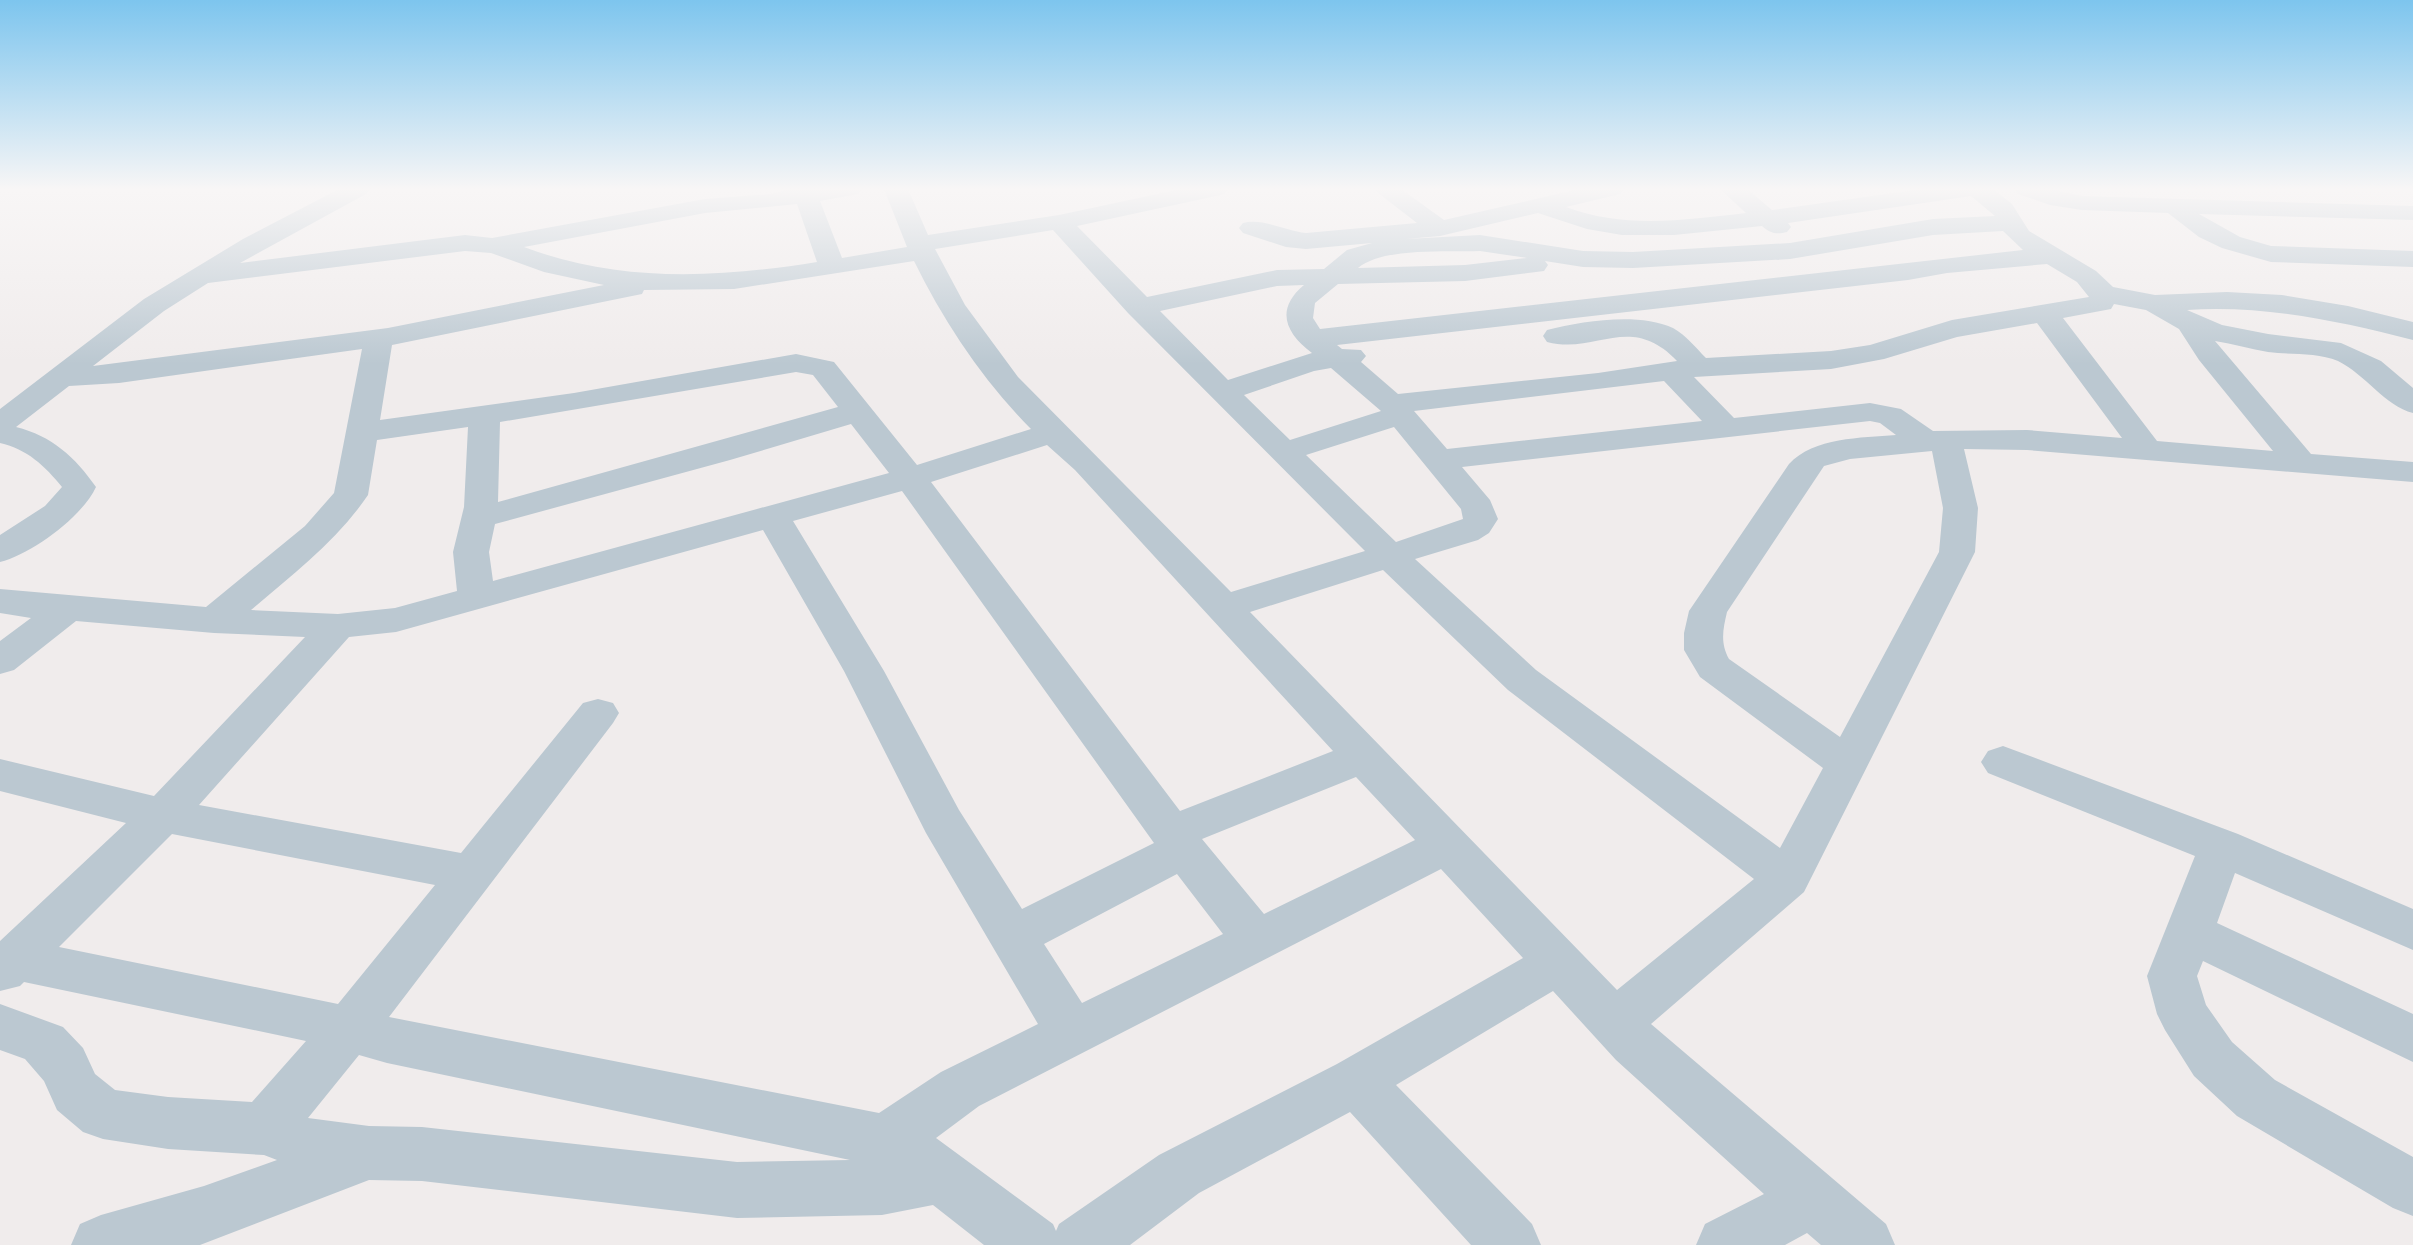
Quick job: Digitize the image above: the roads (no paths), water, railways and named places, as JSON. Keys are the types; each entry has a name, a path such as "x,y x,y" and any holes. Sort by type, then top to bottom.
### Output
{"street":[{"path":"0,424 154,305 247,247"},
{"path":"199,276 433,247"},
{"path":"504,247 533,259 586,273 651,283"},
{"path":"825,247 832,266"},
{"path":"60,377 119,373 379,338 489,318 651,283 766,276 928,247"},
{"path":"1082,247 1223,392 1389,555 1522,680 1787,879"},
{"path":"1222,608 1465,532 1477,526 1481,519 1478,507 1396,409 1311,339 1299,318 1299,308 1304,299 1356,256 1370,251 1401,247"},
{"path":"1507,247 1602,261 1816,247"},
{"path":"1688,247 1699,256"},
{"path":"2036,247 2081,273 2099,286 2104,294 2154,303 2235,300 2298,306 2369,318 2413,331"},
{"path":"2242,247 2271,254 2405,259"},
{"path":"2391,247 2405,259"},
{"path":"923,248 944,296 970,335 1030,410 1087,463 1445,846 1635,1044 1865,1245"},
{"path":"1311,339 1908,272 1947,264 2048,256"},
{"path":"1138,307 1258,281 1330,276"},
{"path":"1284,452 1396,409 1685,369 1831,360 1874,353 1952,329 2101,303 2104,294"},
{"path":"2154,303 2190,323 2246,340 2331,349 2348,355 2370,366 2413,404"},
{"path":"2045,314 2148,451"},
{"path":"2190,323 2209,354 2301,463"},
{"path":"1223,392 1308,363 1336,358 1639,330 1665,336 1726,428"},
{"path":"214,621 318,534 351,495 379,338"},
{"path":"363,432 574,402 796,363 823,368 910,478 1178,841 1257,941"},
{"path":"477,518 719,453 856,412"},
{"path":"1438,460 1870,412 1889,416 1935,440 1960,494 1963,526 1957,552 1787,879 1615,1023"},
{"path":"476,598 471,552 481,507 484,415"},
{"path":"0,601 214,621 338,626 396,620 910,478 1054,432"},
{"path":"0,433 29,441 38,447 73,478 79,487 77,494 66,505 0,551"},
{"path":"1848,764 1714,668 1704,650 1703,633 1708,611 1801,471 1812,459 1848,449 1935,440 2027,440 2413,472"},
{"path":"772,516 864,671 942,821 1072,1034"},
{"path":"0,661 68,608"},
{"path":"8,966 163,815 338,626"},
{"path":"264,1129 349,1029 598,713"},
{"path":"1013,937 1178,841 1362,757"},
{"path":"2003,762 2222,847 2413,930"},
{"path":"0,775 163,815 471,873"},
{"path":"886,1141 960,1089 1445,846"},
{"path":"2222,847 2172,976 2183,1014 2213,1059 2256,1098 2413,1188"},
{"path":"2189,932 2413,1040"},
{"path":"1080,1245 1179,1174 1356,1081 1558,963"},
{"path":"8,966 349,1029 387,1040 886,1141 913,1154 1032,1245"},
{"path":"0,1027 44,1043 64,1065 76,1091 103,1114 168,1123 264,1129 312,1145 369,1153 422,1154 737,1190 882,1186 941,1176"},
{"path":"1356,1081 1511,1245"},
{"path":"101,1245 204,1215 369,1153"},
{"path":"1726,1245 1812,1199"}]}
